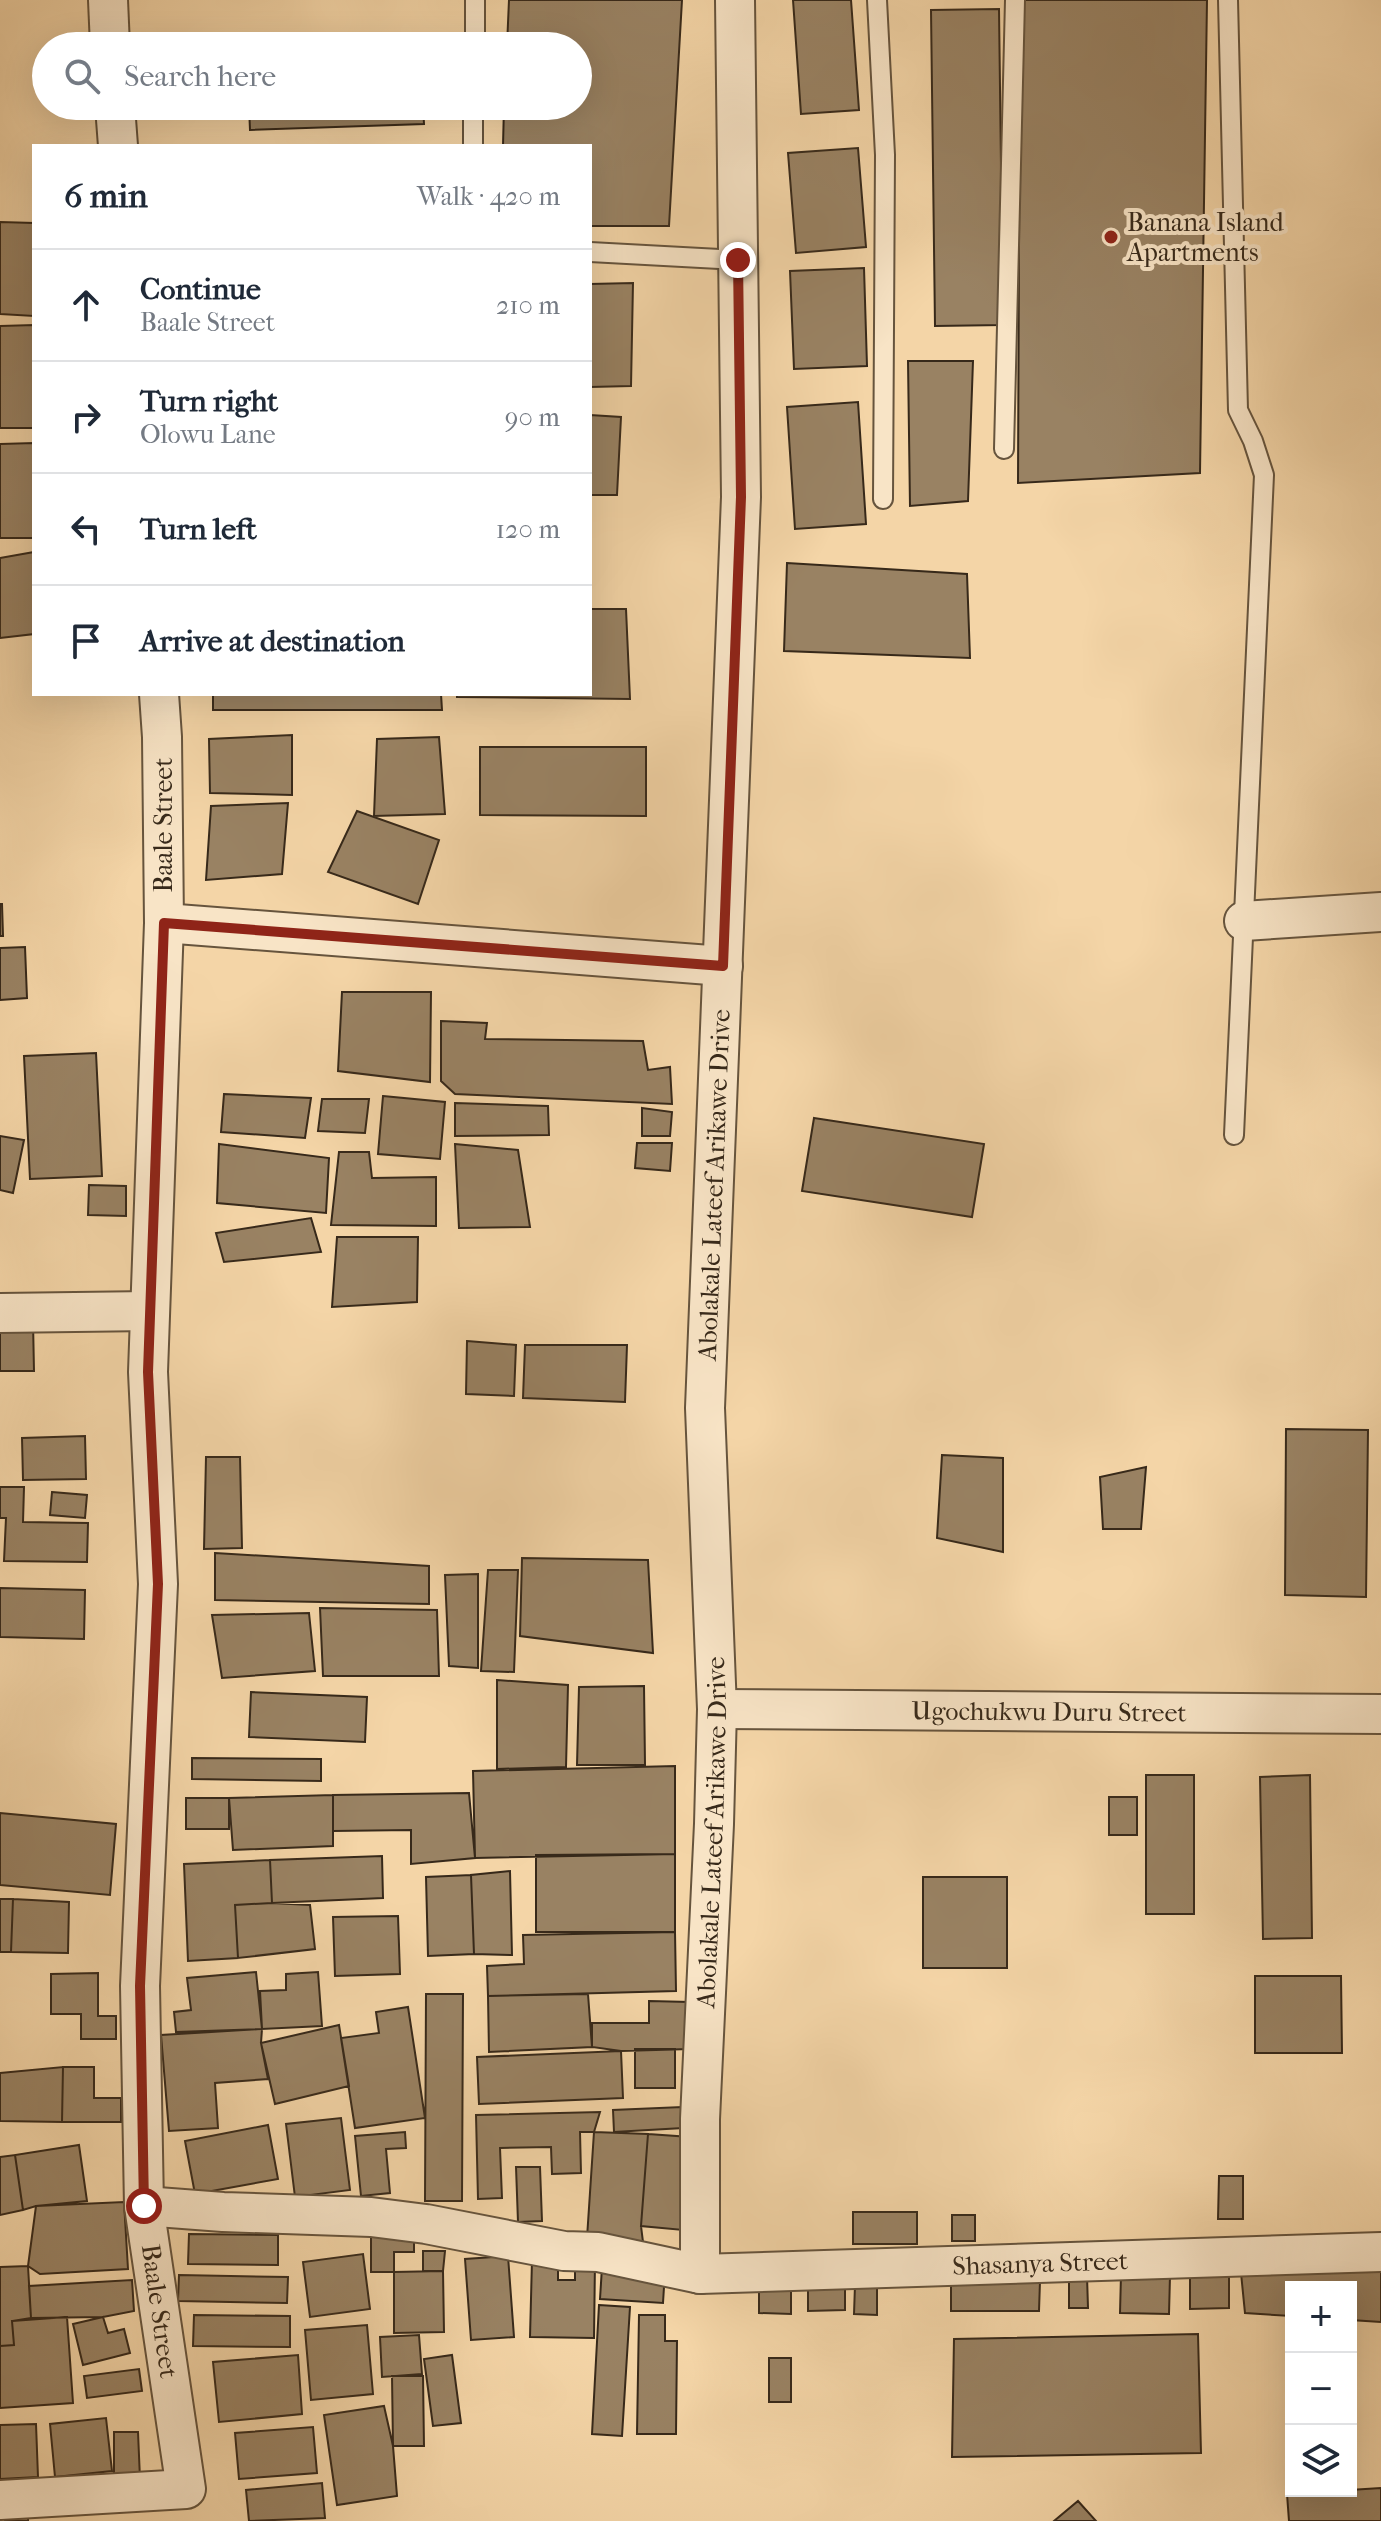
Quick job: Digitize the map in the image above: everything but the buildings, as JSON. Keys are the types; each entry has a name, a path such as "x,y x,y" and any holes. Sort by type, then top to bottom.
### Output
{"street":[{"path":"108,0 109,32"},
{"name":"Abolakale Lateef Arikawe Drive","path":"700,2274 700,2119 717,1709 705,1408 741,497 735,0"},
{"path":"116,120 118,144"},
{"name":"Baale Street","path":"0,2500 186,2489 144,2206 140,1986 158,1584 148,1372 164,923 159,696"},
{"path":"1244,921 1381,912"},
{"path":"164,923 723,966"},
{"path":"0,1313 150,1311"},
{"name":"Ugochukwu Duru Street","path":"717,1709 1381,1714"},
{"name":"Shasanya Street","path":"144,2206 371,2217 413,2222 564,2251 598,2252 700,2274 1381,2252"}],"lane":[{"path":"475,0 475,32"},
{"path":"877,0 885,155 883,499"},
{"path":"1004,449 1015,0"},
{"path":"1228,0 1238,410 1253,441 1264,475 1234,1135"},
{"path":"473,120 473,144"},
{"path":"592,252 738,260"}],"place":[{"name":"Banana Island Apartments","path":"1111,237"}],"route":[{"path":"144,2206 140,1986 158,1584 148,1372 164,923 723,966 741,497 738,260"}]}
